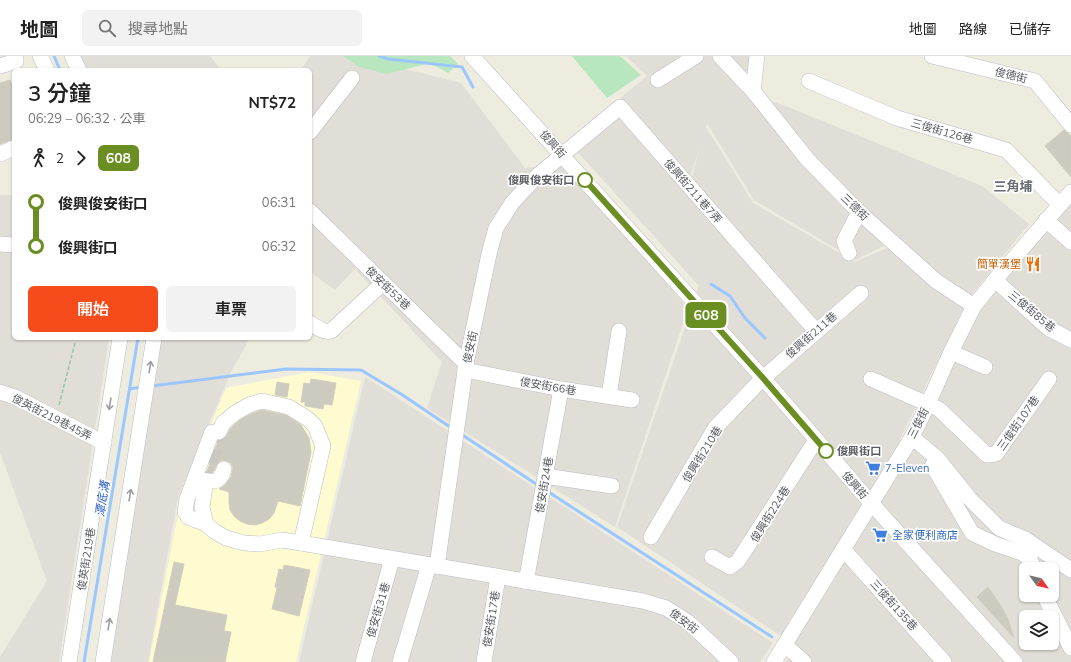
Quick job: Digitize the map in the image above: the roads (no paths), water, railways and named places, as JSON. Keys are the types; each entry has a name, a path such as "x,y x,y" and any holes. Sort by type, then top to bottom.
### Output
{"street":[{"path":"40,56 46,68"},
{"path":"72,56 78,68"},
{"name":"俊興街","path":"472,56 763,378 871,503 1015,662"},
{"path":"658,80 696,56"},
{"name":"三德街","path":"720,56 753,92 808,160 858,212 936,281 974,306"},
{"path":"753,92 757,56"},
{"name":"俊德街","path":"932,56 1035,81 1071,125"},
{"path":"0,66 17,62"},
{"path":"312,129 352,78"},
{"name":"三俊街126巷","path":"809,81 896,118 1006,150 1060,205"},
{"name":"俊興街211巷7弄","path":"562,154 620,107 816,331"},
{"path":"0,154 12,149"},
{"name":"俊安街","path":"433,566 456,431 465,367 496,228 512,203 537,176 562,154"},
{"name":"三俊街","path":"774,662 909,441 974,306 1071,192"},
{"path":"849,253 844,241 858,212"},
{"name":"俊安街53巷","path":"312,213 465,367"},
{"path":"1046,220 1071,242"},
{"path":"0,244 12,245"},
{"name":"三俊街85巷","path":"995,280 1048,328 1071,340"},
{"path":"312,324 324,331 331,331 383,283"},
{"name":"俊興街211巷","path":"763,378 861,293"},
{"path":"609,396 618,331"},
{"name":"俊英街219巷","path":"70,662 120,340"},
{"path":"103,662 154,340"},
{"path":"951,352 984,367"},
{"name":"俊安街66巷","path":"465,367 561,389 632,400"},
{"name":"俊興街210巷","path":"651,537 715,428 763,378"},
{"path":"872,379 928,404"},
{"name":"三俊街107巷","path":"928,404 939,409 987,454 996,454 1049,379"},
{"name":"俊安街24巷","path":"526,582 561,389"},
{"name":"俊英街219巷45弄","path":"0,392 15,397 104,443"},
{"path":"262,401 289,407 308,419 315,426 323,446 301,543 282,540 260,544 244,543 226,538 214,531 206,524 202,507 200,482 215,432 235,413 249,405 262,401"},
{"name":"俊興街224巷","path":"712,556 730,567 738,561 816,440"},
{"path":"909,441 934,468 972,533 995,544 1022,553 1030,559 1031,562"},
{"path":"909,441 938,459 970,499 999,528 1025,539 1071,570"},
{"path":"200,482 214,482 219,479 224,469"},
{"path":"545,476 612,486"},
{"name":"俊安街","path":"301,543 643,602 666,608 688,622 731,662"},
{"name":"三俊街135巷","path":"843,549 944,662"},
{"name":"俊安街31巷","path":"363,662 392,559"},
{"path":"400,662 433,566"},
{"name":"俊安街17巷","path":"484,662 498,577"},
{"path":"1048,602 1071,648"},
{"path":"785,645 804,662"}],"waterway":[{"name":"潭底溝","path":"54,56 59,68"},
{"path":"379,56 388,59 462,67 473,87"},
{"path":"711,284 730,296 745,318 765,338"},
{"name":"潭底溝","path":"84,662 138,340"},
{"path":"152,386 286,369 361,370 401,394 453,429"},
{"path":"130,389 141,387"},
{"path":"461,434 536,484"},
{"path":"550,493 772,637"}],"tunnel":[{"path":"205,486 219,432"}],"place":[{"name":"俊興俊安街口","path":"585,180"},
{"name":"簡單漢堡","path":"1033,264"},
{"name":"俊興街口","path":"826,451"},
{"name":"7-Eleven","path":"873,468"},
{"name":"全家便利商店","path":"880,535"}],"district":[{"name":"三角埔","path":"1013,186"}]}
